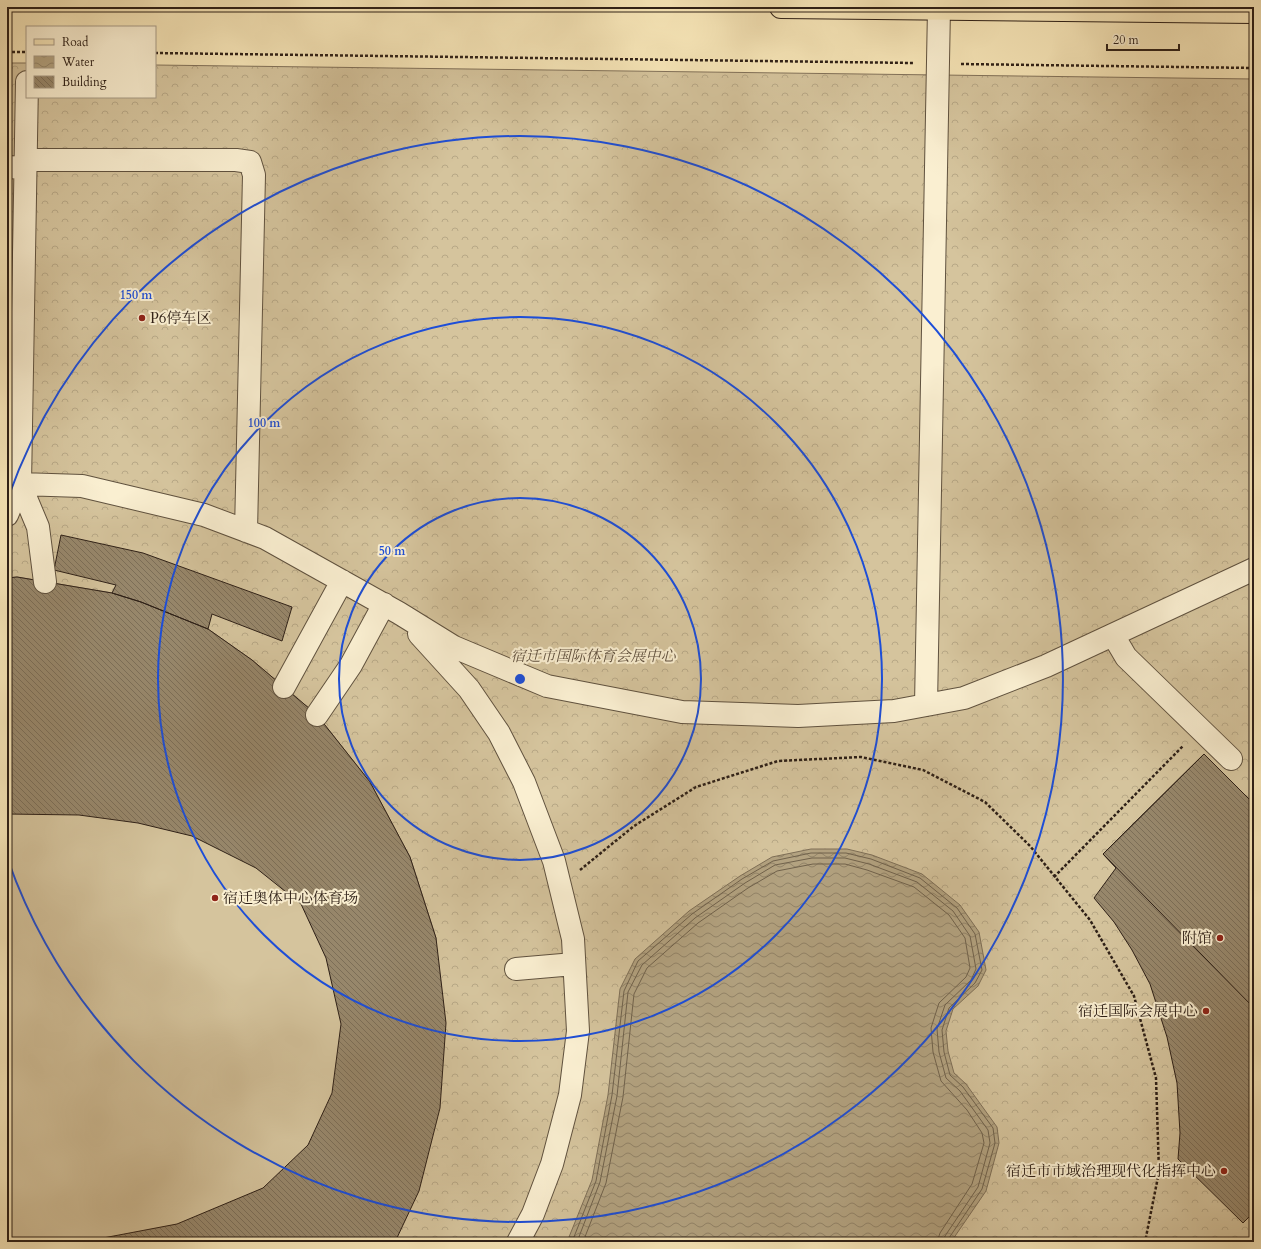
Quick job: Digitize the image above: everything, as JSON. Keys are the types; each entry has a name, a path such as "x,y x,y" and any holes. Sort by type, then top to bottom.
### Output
{"main road":[{"path":"781,7 1254,12"}],"lane":[{"path":"926,705 939,8"},
{"path":"26,92 19,165 20,484 38,527 45,582"},
{"path":"19,165 236,160 250,162 254,175 246,531"},
{"path":"7,515 20,484"},
{"path":"20,484 82,486 204,515 265,538 391,608 454,647 547,686 682,712 798,716 894,710 964,698 1046,666 1208,589 1254,569"},
{"path":"1208,589 1254,557"},
{"path":"284,687 342,581"},
{"path":"317,715 391,608"},
{"path":"391,608 469,689 499,733 524,782 554,861 573,939 578,1031 570,1095 552,1164 533,1214 518,1242"},
{"path":"1113,634 1126,657 1231,759"},
{"path":"516,969 574,964"}],"path":[{"path":"7,52 26,52"},
{"path":"156,54 1254,68"},
{"path":"1054,877 1200,729"},
{"path":"560,886 634,826 696,788 778,761 861,757 923,770 985,802 1030,846 1090,920 1134,996 1156,1078 1159,1172 1145,1242"}],"green space":[{"name":"宿迁市国际体育会展中心","path":"7,63 26,63 26,98 156,98 156,65 1254,79 1254,1242 7,1242"},
{"name":"宿迁奥体中心体育场","path":"17,577 112,593 208,629 252,660 317,715 370,782 410,857 436,938 395,1242 7,1242 7,578"}],"water":[{"path":"811,849 847,849 872,855 922,874 960,905 979,932 986,970 978,986 953,1009 946,1031 948,1051 954,1073 966,1084 997,1127 999,1143 986,1191 951,1242 567,1242 592,1180 608,1095 620,989 635,959 689,911 740,876 772,857"}],"building":[{"path":"61,535 143,553 292,607 282,641 212,614 208,629 141,602 112,593 116,585 54,570"},
{"path":"17,577 112,593 141,602 208,629 252,660 317,715 370,782 410,857 436,938 446,1023 440,1108 419,1191 395,1242 82,1242 177,1224 263,1188 308,1145 332,1093 341,1024 326,958 301,904 256,868 192,836 138,823 79,815 7,814 7,578"},
{"name":"宿迁国际会展中心","path":"1204,754 1254,804 1254,1212 1243,1223 1178,1159 1180,1133 1177,1083 1167,1037 1150,984 1132,950 1114,922 1094,898 1116,868 1103,854"},
{"name":"附馆","path":"1204,754 1254,804 1254,1008 1103,854"}],"place":[{"name":"P6停车区","path":"142,318"},
{"name":"宿迁奥体中心体育场","path":"215,898"},
{"name":"附馆","path":"1220,938"},
{"name":"宿迁国际会展中心","path":"1206,1011"},
{"name":"宿迁市市域治理现代化指挥中心","path":"1224,1171"}]}
